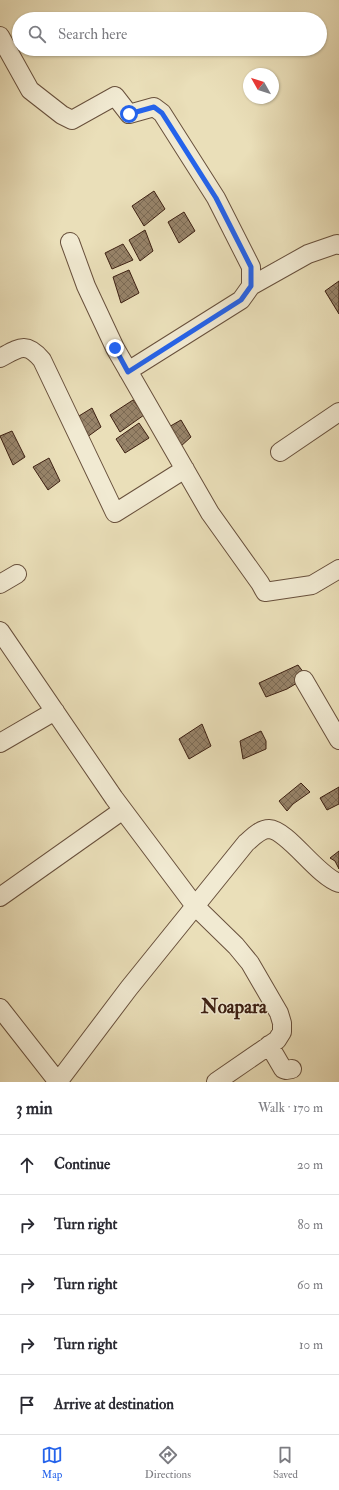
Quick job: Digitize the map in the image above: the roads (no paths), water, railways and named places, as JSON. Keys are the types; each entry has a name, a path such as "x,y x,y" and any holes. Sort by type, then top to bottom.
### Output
{"street":[{"path":"0,36 30,90 62,116 72,120 115,96 129,114 154,107 162,113 216,198 251,267 251,286"},
{"path":"70,242 86,286 128,372 210,513 265,592 312,585 339,569"},
{"path":"128,372 241,300 251,286 308,254 337,244 339,245"},
{"path":"0,358 19,348 28,348 35,352 42,360 116,513 185,469"},
{"path":"280,452 339,412"},
{"path":"0,584 17,574"},
{"path":"0,631 123,810 195,906 236,946 245,957 279,1013 282,1023 282,1032 277,1040 216,1082"},
{"path":"304,680 337,731"},
{"path":"0,744 55,711"},
{"path":"0,897 123,810"},
{"path":"0,1008 58,1082 129,988 246,844 259,832 269,829 279,832 303,853 326,877 339,883"},
{"path":"269,1045 283,1069 292,1069"}],"district":[{"name":"Noapara","path":"234,1006"}]}
